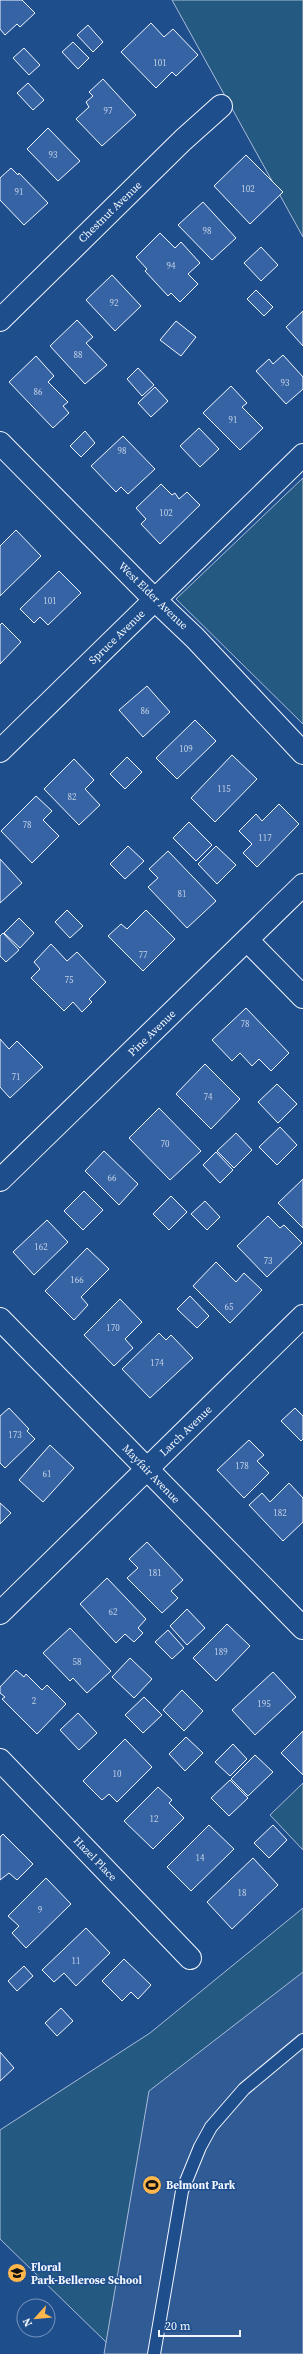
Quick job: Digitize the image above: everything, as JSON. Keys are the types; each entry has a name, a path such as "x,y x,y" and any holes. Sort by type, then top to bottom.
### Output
{"street":[{"name":"Chestnut Avenue","path":"0,320 177,146 221,106"},
{"name":"West Elder Avenue","path":"0,443 155,600 195,638 303,753"},
{"name":"Spruce Avenue","path":"0,751 303,455"},
{"name":"Pine Avenue","path":"0,1180 303,885"},
{"path":"247,940 303,997"},
{"name":"Larch Avenue","path":"0,1613 303,1316"},
{"name":"Mayfair Avenue","path":"0,1319 303,1628"},
{"name":"Hazel Place","path":"0,1760 190,1958"}],"lane":[{"path":"154,2354 182,2191 200,2147 211,2127 244,2089 303,2040"}],"shaded area":[{"path":"172,0 303,0 303,237"},
{"path":"303,478 303,724 176,599"},
{"path":"303,1783 303,1850 270,1815"},
{"name":"Belmont Park","path":"303,1908 303,2354 107,2343 0,2239 0,2130 150,2033"},
{"path":"303,1972 303,2354 104,2354 149,2091"}],"building":[{"path":"0,0 22,0 35,13 20,27 17,24 5,35 0,29"},
{"path":"151,23 164,37 173,29 198,55 176,76 172,72 156,88 121,52"},
{"path":"88,25 103,42 93,52 77,35"},
{"path":"73,42 89,58 78,69 62,52"},
{"path":"24,48 40,65 29,75 13,58"},
{"path":"103,79 136,115 102,146 76,119 89,107 86,102 93,96 89,92"},
{"path":"28,83 44,100 33,110 17,93"},
{"path":"48,128 80,161 58,181 27,149"},
{"path":"246,155 283,192 250,224 214,186"},
{"path":"11,168 18,175 19,173 48,203 24,225 0,200 0,178"},
{"path":"203,202 236,238 212,260 178,225"},
{"path":"160,233 175,248 181,242 200,263 188,274 198,284 180,302 171,293 168,296 145,271 147,269 136,257"},
{"path":"261,247 278,265 261,281 244,263"},
{"path":"112,275 141,306 115,331 86,300"},
{"path":"256,290 273,307 264,316 247,299"},
{"path":"303,311 303,346 286,327"},
{"path":"77,320 93,337 86,343 107,365 85,384 50,346"},
{"path":"176,321 196,337 181,356 160,340"},
{"path":"283,355 303,377 303,389 286,404 256,371 269,359 273,364"},
{"path":"36,356 54,376 48,382 68,402 63,406 69,413 53,428 9,382"},
{"path":"138,368 154,385 142,396 127,379"},
{"path":"231,386 247,403 242,407 263,428 240,450 203,413"},
{"path":"155,387 168,401 151,417 138,403"},
{"path":"199,428 219,449 200,467 180,446"},
{"path":"85,431 95,443 81,457 70,446"},
{"path":"123,436 155,469 128,494 121,487 116,492 91,466"},
{"path":"161,484 172,495 175,493 179,499 187,492 200,505 160,544 141,524 146,519 136,508"},
{"path":"16,530 41,556 0,596 0,546"},
{"path":"59,571 81,593 48,625 40,617 34,623 20,609"},
{"path":"2,623 21,642 0,664 0,625"},
{"path":"147,686 170,712 143,737 119,710"},
{"path":"195,720 216,741 177,779 156,758"},
{"path":"232,755 257,779 215,822 191,798"},
{"path":"127,757 142,772 125,789 110,774"},
{"path":"74,759 94,780 85,789 100,805 79,825 44,789"},
{"path":"36,796 52,811 43,820 59,836 32,863 1,831"},
{"path":"279,804 299,824 257,867 243,853 252,844 239,831 256,814 262,821"},
{"path":"189,822 212,845 196,861 173,838"},
{"path":"128,846 144,861 125,879 110,864"},
{"path":"216,846 236,865 217,884 198,864"},
{"path":"168,851 216,901 187,928 148,887 158,878 149,869"},
{"path":"0,859 22,883 0,903"},
{"path":"67,910 83,926 70,938 55,922"},
{"path":"146,910 175,939 143,971 108,936 121,924 127,929"},
{"path":"19,918 34,933 20,948 4,933"},
{"path":"3,933 19,950 6,962 0,956 0,936"},
{"path":"51,944 67,961 77,952 106,982 89,999 92,1002 82,1012 73,1002 64,1011 31,978 40,969 34,962"},
{"path":"246,1008 289,1053 271,1071 259,1059 252,1066 240,1053 232,1061 212,1040"},
{"path":"0,1039 9,1049 17,1041 43,1067 10,1098 0,1087"},
{"path":"205,1064 240,1099 211,1129 176,1094"},
{"path":"277,1084 297,1104 278,1123 258,1102"},
{"path":"159,1108 201,1151 170,1180 129,1138"},
{"path":"280,1127 297,1145 277,1165 259,1147"},
{"path":"236,1133 252,1150 234,1168 217,1151"},
{"path":"104,1151 138,1184 119,1205 85,1171"},
{"path":"216,1152 233,1170 220,1183 203,1165"},
{"path":"303,1179 303,1228 278,1203"},
{"path":"84,1191 103,1210 83,1230 64,1211"},
{"path":"171,1196 187,1212 169,1230 153,1214"},
{"path":"205,1201 220,1217 207,1230 191,1214"},
{"path":"268,1216 280,1228 284,1225 302,1243 267,1277 237,1246"},
{"path":"47,1220 68,1242 34,1275 13,1252"},
{"path":"87,1248 109,1269 81,1297 88,1305 74,1320 45,1291"},
{"path":"216,1262 236,1282 244,1273 262,1290 230,1323 193,1286"},
{"path":"190,1296 209,1316 197,1328 177,1309"},
{"path":"120,1299 142,1322 125,1339 133,1348 114,1366 84,1335"},
{"path":"159,1333 166,1340 171,1335 193,1358 150,1398 122,1369"},
{"path":"9,1408 29,1429 27,1431 35,1439 5,1468 0,1463 0,1416"},
{"path":"295,1408 303,1416 303,1439 301,1441 281,1421"},
{"path":"249,1440 264,1455 257,1461 269,1473 244,1498 217,1470"},
{"path":"50,1445 74,1468 43,1502 19,1480"},
{"path":"289,1483 303,1498 303,1522 283,1541 249,1505 262,1493 270,1502"},
{"path":"0,1503 11,1513 0,1524"},
{"path":"147,1542 183,1580 171,1591 178,1598 162,1613 127,1578 138,1568 129,1559"},
{"path":"107,1578 146,1619 138,1628 143,1633 134,1642 125,1634 116,1643 80,1604"},
{"path":"187,1609 205,1628 187,1645 170,1626"},
{"path":"227,1624 250,1646 216,1681 193,1658"},
{"path":"70,1628 111,1671 87,1693 73,1678 70,1681 43,1653"},
{"path":"168,1630 184,1648 172,1659 155,1642"},
{"path":"130,1658 152,1679 134,1698 112,1677"},
{"path":"16,1670 24,1677 26,1674 42,1690 47,1685 66,1704 37,1734 2,1699 5,1697 0,1693 0,1687"},
{"path":"273,1672 296,1697 255,1735 232,1710"},
{"path":"182,1690 203,1711 184,1731 163,1710"},
{"path":"144,1697 162,1715 143,1733 125,1715"},
{"path":"78,1713 97,1733 79,1750 60,1730"},
{"path":"303,1731 303,1775 281,1753"},
{"path":"186,1737 203,1753 185,1771 169,1754"},
{"path":"125,1739 152,1767 117,1802 109,1794 102,1800 83,1781"},
{"path":"233,1744 247,1759 230,1776 215,1762"},
{"path":"255,1755 273,1772 248,1796 231,1779"},
{"path":"230,1780 248,1798 229,1816 211,1798"},
{"path":"158,1787 172,1800 169,1803 184,1818 153,1849 124,1821"},
{"path":"209,1825 234,1849 191,1891 167,1867"},
{"path":"273,1825 287,1840 269,1858 254,1843"},
{"path":"3,1834 33,1864 17,1880 9,1873 0,1880 0,1837"},
{"path":"253,1858 278,1885 232,1929 207,1902"},
{"path":"46,1878 71,1904 26,1948 12,1933 19,1926 8,1916"},
{"path":"86,1928 110,1953 76,1986 64,1973 54,1982 42,1970"},
{"path":"124,1959 151,1985 138,1999 131,1992 122,2001 102,1981"},
{"path":"24,1966 33,1976 17,1991 8,1981"},
{"path":"61,2008 73,2021 57,2036 45,2023"},
{"path":"0,2052 14,2068 0,2081"}],"place":[{"name":"Belmont Park","path":"152,2185"},
{"name":"Floral Park-Bellerose School","path":"17,2273"}]}
